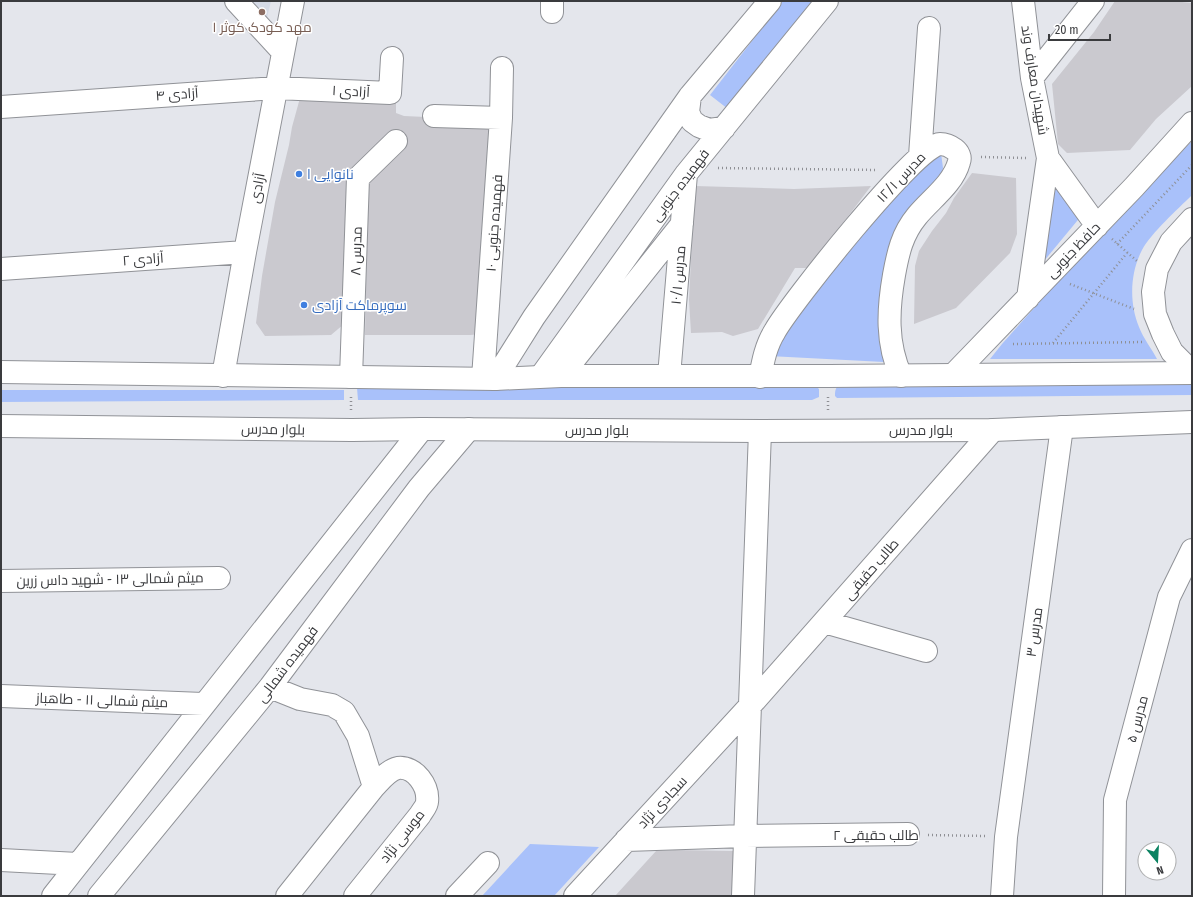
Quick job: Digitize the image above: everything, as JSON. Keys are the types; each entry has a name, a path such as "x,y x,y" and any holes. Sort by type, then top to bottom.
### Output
{"street":[{"path":"236,1 283,52"},
{"name":"آزادی","path":"224,376 245,252 293,1"},
{"path":"489,379 690,96 770,1"},
{"name":"فهمیده جنوبی","path":"551,376 689,171 827,1"},
{"path":"1032,78 1093,1"},
{"name":"شهیدان معارف وند","path":"1028,6 1032,78 1048,158"},
{"path":"920,156 929,28"},
{"name":"آزادی ۱","path":"276,88 390,93 392,58"},
{"name":"فهمیده جنوبی ۱۰","path":"489,379 502,68"},
{"name":"آزادی ۴","path":"1,107 276,88"},
{"path":"690,96 688,112 692,121 709,130 724,128"},
{"path":"434,116 501,118"},
{"name":"حافظ جنوبی","path":"953,375 1097,226 1192,123"},
{"name":"مدرس ۸","path":"351,377 358,178 396,141"},
{"name":"مدرس ۱۲/۱","path":"760,376 766,349 774,331 792,304 871,208 904,171 933,146 940,144 949,146 958,152 960,157"},
{"path":"901,376 896,366 893,352 889,314 899,248 906,232 917,216 935,198 951,177 959,163 960,157"},
{"path":"1048,158 1097,226"},
{"path":"1028,298 1048,158"},
{"name":"مدرس ۱۰/۱","path":"669,376 682,224 689,171"},
{"path":"1192,219 1171,242 1157,269 1153,292 1155,314 1163,334 1172,352 1192,373"},
{"path":"551,376 682,224"},
{"name":"آزادی ۲","path":"1,268 245,252"},
{"path":"1,372 489,379 551,376 901,376 1192,373"},
{"name":"بلوار مدرس","path":"1,426 352,430 469,429 760,431 993,430 1192,422"},
{"name":"مدرس ۳","path":"1002,896 1006,837 1062,427"},
{"path":"53,896 392,469 422,429"},
{"name":"فهمیده شمالی","path":"99,896 270,687 419,488 469,429"},
{"name":"طالب حقیقی","path":"749,707 993,430"},
{"path":"743,896 760,431"},
{"path":"392,469 403,464 410,464 420,472 421,479 419,488"},
{"name":"مدرس ۵","path":"1114,896 1115,800 1169,597 1192,550"},
{"name":"میثم شمالی ۱۳ - شهید داس زرین","path":"1,581 219,578"},
{"path":"824,622 926,651"},
{"path":"270,687 300,699 332,705 344,712 358,736 374,787"},
{"name":"میثم شمالی ۱۱ - طاهباز","path":"1,696 204,704"},
{"name":"سجادی نژاد","path":"575,896 749,707"},
{"name":"موسی نژاد","path":"287,896 374,787 389,772 397,768 407,768 415,773 422,782 427,793 427,804 420,815 354,896"},
{"name":"طالب حقیقی ۲","path":"626,840 745,836 908,834"},
{"path":"1,860 78,864"},
{"path":"457,896 488,863"}],"path":[{"path":"960,157 1048,158"},
{"path":"1137,261 1118,244 1191,167"},
{"path":"689,171 904,171"},
{"path":"1052,343 1095,294 1127,253"},
{"path":"1066,282 1133,309"},
{"path":"1009,344 1148,342"},
{"path":"828,430 829,376"},
{"path":"351,377 352,430"},
{"name":"طالب حقیقی ۲","path":"908,834 1006,837"}],"shaded area":[{"name":"مهد کودک کوثر ۱","path":"246,1 271,1 266,22"},
{"path":"783,1 813,1 728,109 710,95"},
{"path":"1192,141 1192,195 1165,221 1146,243 1138,259 1133,278 1132,298 1136,318 1143,335 1157,359 990,359 1059,280"},
{"path":"941,153 943,168 941,176 926,201 883,339 884,362 769,356 774,340 920,165"},
{"path":"1059,185 1082,215 1039,267 1052,187"},
{"path":"842,384 1192,384 1192,395 837,398 835,396 837,387"},
{"path":"814,385 819,389 819,397 812,400 358,400 357,388"},
{"path":"1,390 344,390 344,400 1,402"},
{"path":"530,844 599,847 554,896 482,896"}],"building":[{"path":"1115,1 1172,1 1192,3 1192,86 1156,119 1130,150 1067,153 1058,144 1052,84 1094,32"},
{"path":"303,87 396,102 396,113 404,116 493,123 483,334 365,335 368,182 359,170 350,169 348,186 344,324 331,335 265,336 256,323 262,276 275,202 292,127"},
{"path":"972,173 1016,178 1017,234 1010,253 956,308 914,324 915,266 919,251"},
{"path":"695,186 794,189 871,186 809,268 795,268 758,329 733,336 722,332 691,333 689,300"},
{"path":"656,851 733,851 736,853 735,896 615,896"}],"place":[{"name":"مهد کودک کوثر ۱","path":"262,12"},
{"name":"نانوایی ا","path":"299,174"},
{"name":"سوپرماکت آزادی","path":"304,305"}]}
